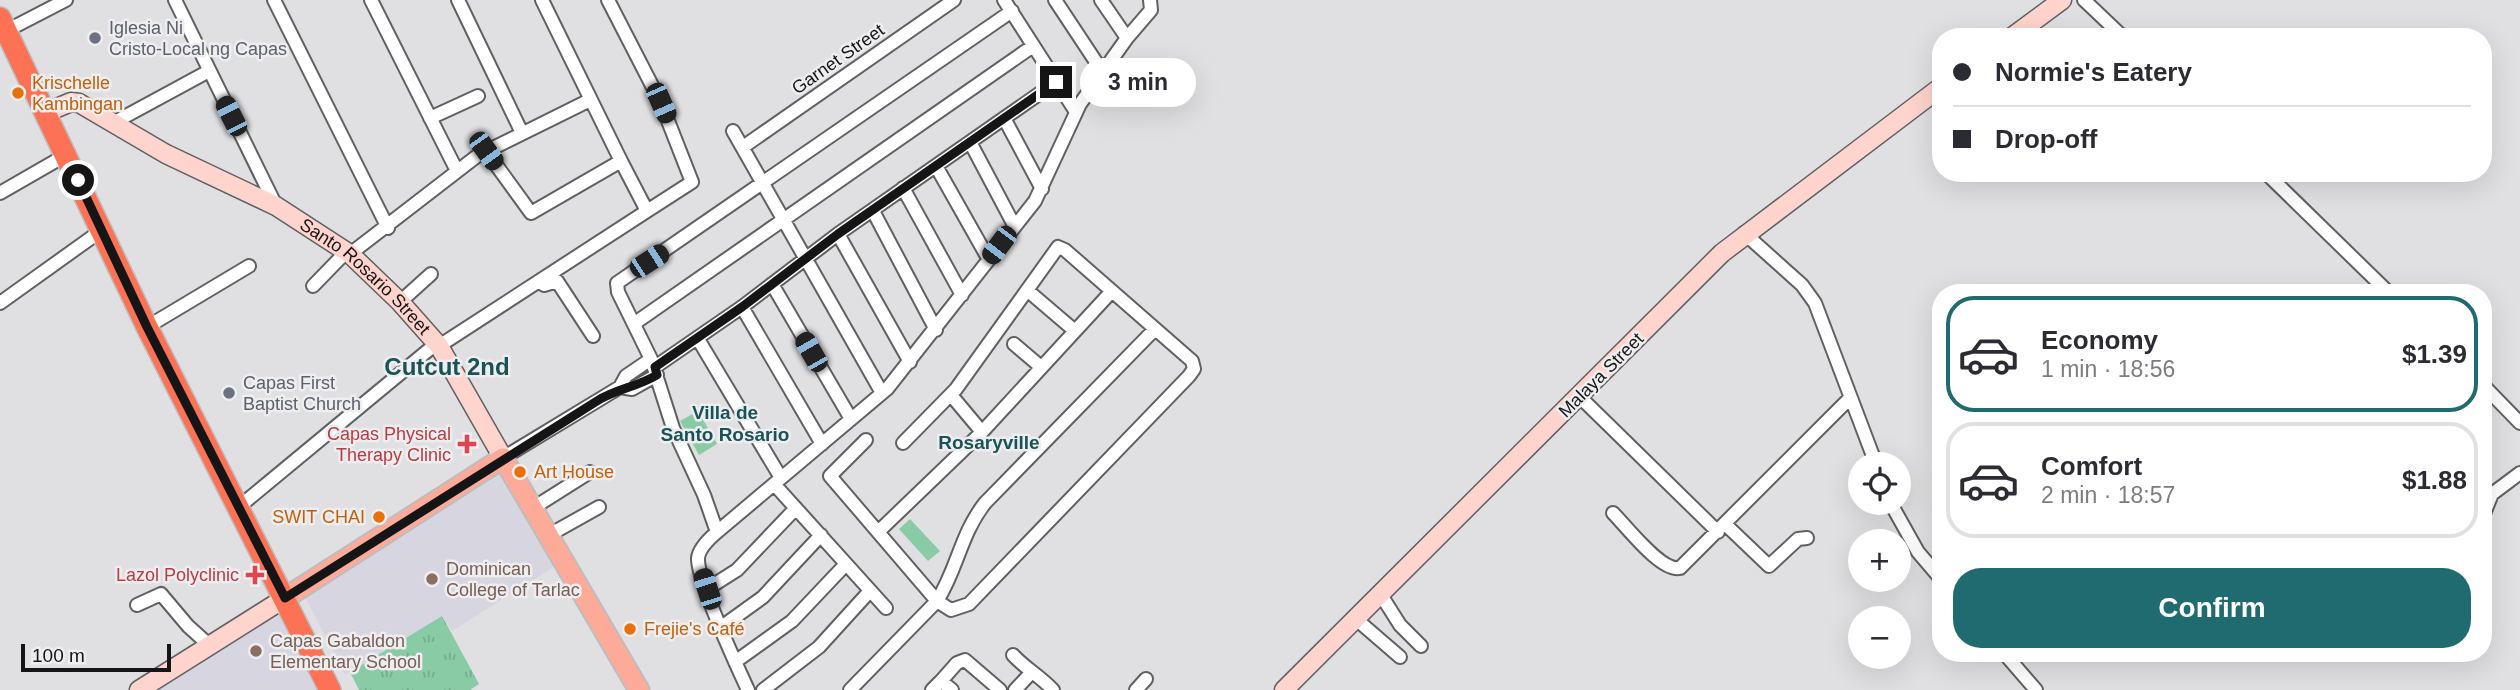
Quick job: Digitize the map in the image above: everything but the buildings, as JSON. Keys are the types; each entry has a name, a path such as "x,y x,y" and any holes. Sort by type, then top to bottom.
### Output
{"highway":[{"path":"3,25 147,327 240,506 330,690"}],"main road":[{"name":"Santo Rosario Street","path":"503,458 639,690"},
{"path":"285,598 503,458"}],"street":[{"path":"3,25 66,0"},
{"path":"175,0 275,206"},
{"path":"274,0 388,228"},
{"path":"458,0 522,133"},
{"path":"542,0 647,211"},
{"path":"240,506 438,344 535,285 692,182 661,103 608,0"},
{"name":"Garnet Street","path":"743,147 954,0"},
{"path":"1004,0 1076,112"},
{"path":"1055,0 1102,71"},
{"path":"1101,0 1127,38"},
{"path":"748,690 720,628 698,556 717,532 882,394 910,362 1042,189 1076,112 1102,71 1151,9 1150,0"},
{"path":"2024,28 2062,0"},
{"path":"2084,0 2114,28"},
{"path":"374,1 457,171"},
{"path":"717,532 674,428 654,367 617,283 1012,12"},
{"path":"635,323 1033,46"},
{"path":"113,123 209,72"},
{"path":"503,458 620,387 632,389 654,367 698,339 838,234 1056,82"},
{"name":"Malaya Street","path":"1284,690 1744,233 1932,94"},
{"path":"430,118 478,96"},
{"path":"313,286 349,252 388,228 457,171 486,151 590,100"},
{"name":"Santo Rosario Street","path":"45,113 71,102 87,107 166,154 275,206 349,252 438,344 503,458"},
{"path":"1004,118 1042,189"},
{"path":"733,131 765,183 882,394"},
{"path":"970,142 1014,225"},
{"path":"486,151 531,213 621,161"},
{"path":"0,193 66,155"},
{"path":"936,166 988,258"},
{"path":"2275,182 2380,284"},
{"path":"903,188 962,295"},
{"path":"873,211 936,330"},
{"path":"0,303 102,230"},
{"path":"1744,233 1802,285 1815,303 1871,452"},
{"path":"838,234 910,362"},
{"path":"866,440 830,476 937,601 951,610 969,604 1189,376 1194,369 1192,361 1061,247 1054,251 951,395 903,443"},
{"path":"147,327 249,266"},
{"path":"400,302 431,274"},
{"path":"535,285 539,288 551,280 557,281 593,336"},
{"path":"772,284 851,419"},
{"path":"1027,290 1075,331"},
{"path":"878,532 982,432 1112,291"},
{"path":"742,307 822,444"},
{"path":"849,690 937,601 948,583 968,524 985,503 1155,329"},
{"path":"698,339 777,481 796,508 886,608"},
{"path":"1014,344 1041,367"},
{"path":"951,395 982,432"},
{"path":"2492,395 2520,424"},
{"path":"1580,397 1722,528 1769,566 1798,539 1807,538"},
{"path":"1613,513 1662,564 1674,570 1687,563 1850,398"},
{"path":"533,508 590,472"},
{"path":"2492,494 2520,473"},
{"path":"549,535 599,507"},
{"path":"707,589 737,570 796,508"},
{"path":"1898,515 1918,552 1932,568"},
{"path":"720,628 763,597 821,535"},
{"path":"735,662 792,621 846,564"},
{"path":"764,690 819,647 869,592"},
{"path":"137,605 161,594 188,626 209,645"},
{"path":"1381,595 1400,625 1421,646"},
{"path":"145,689 285,598"},
{"path":"1356,619 1400,657"},
{"path":"1013,655 1031,673 1042,677 1053,690"},
{"path":"952,690 937,685 957,663 965,660 1000,690"},
{"path":"2012,662 2036,690"},
{"path":"1015,690 1031,673"},
{"path":"1136,690 1146,679"}],"shaded area":[{"name":"Dominican College of Tarlac","path":"502,471 560,563 452,631 442,616 345,675 304,595"},
{"name":"Capas Gabaldon Elementary School","path":"277,612 316,690 153,690"}],"green space":[{"path":"698,411 717,444 699,455 680,421"},
{"path":"910,519 940,551 928,561 899,529"},
{"path":"442,616 479,684 470,690 359,690 350,672"}],"place":[{"name":"Iglesia Ni Cristo-Local ng Capas","path":"95,38"},
{"name":"Krischelle Kambingan","path":"18,93"},
{"name":"Capas First Baptist Church","path":"229,393"},
{"name":"Capas Physical Therapy Clinic","path":"467,444"},
{"name":"Art House","path":"520,472"},
{"name":"SWIT CHAI","path":"379,517"},
{"name":"Lazol Polyclinic","path":"255,575"},
{"name":"Dominican College of Tarlac","path":"432,579"},
{"name":"Frejie's Café","path":"630,629"},
{"name":"Capas Gabaldon Elementary School","path":"256,651"}],"district":[{"name":"Cutcut 2nd","path":"447,367"},
{"name":"Villa de Santo Rosario","path":"725,423"},
{"name":"Rosaryville","path":"989,442"}],"route":[{"path":"78,180 147,327 285,598 503,458 620,387 632,389 657,375 655,367 698,339 838,234 1056,82"}]}
